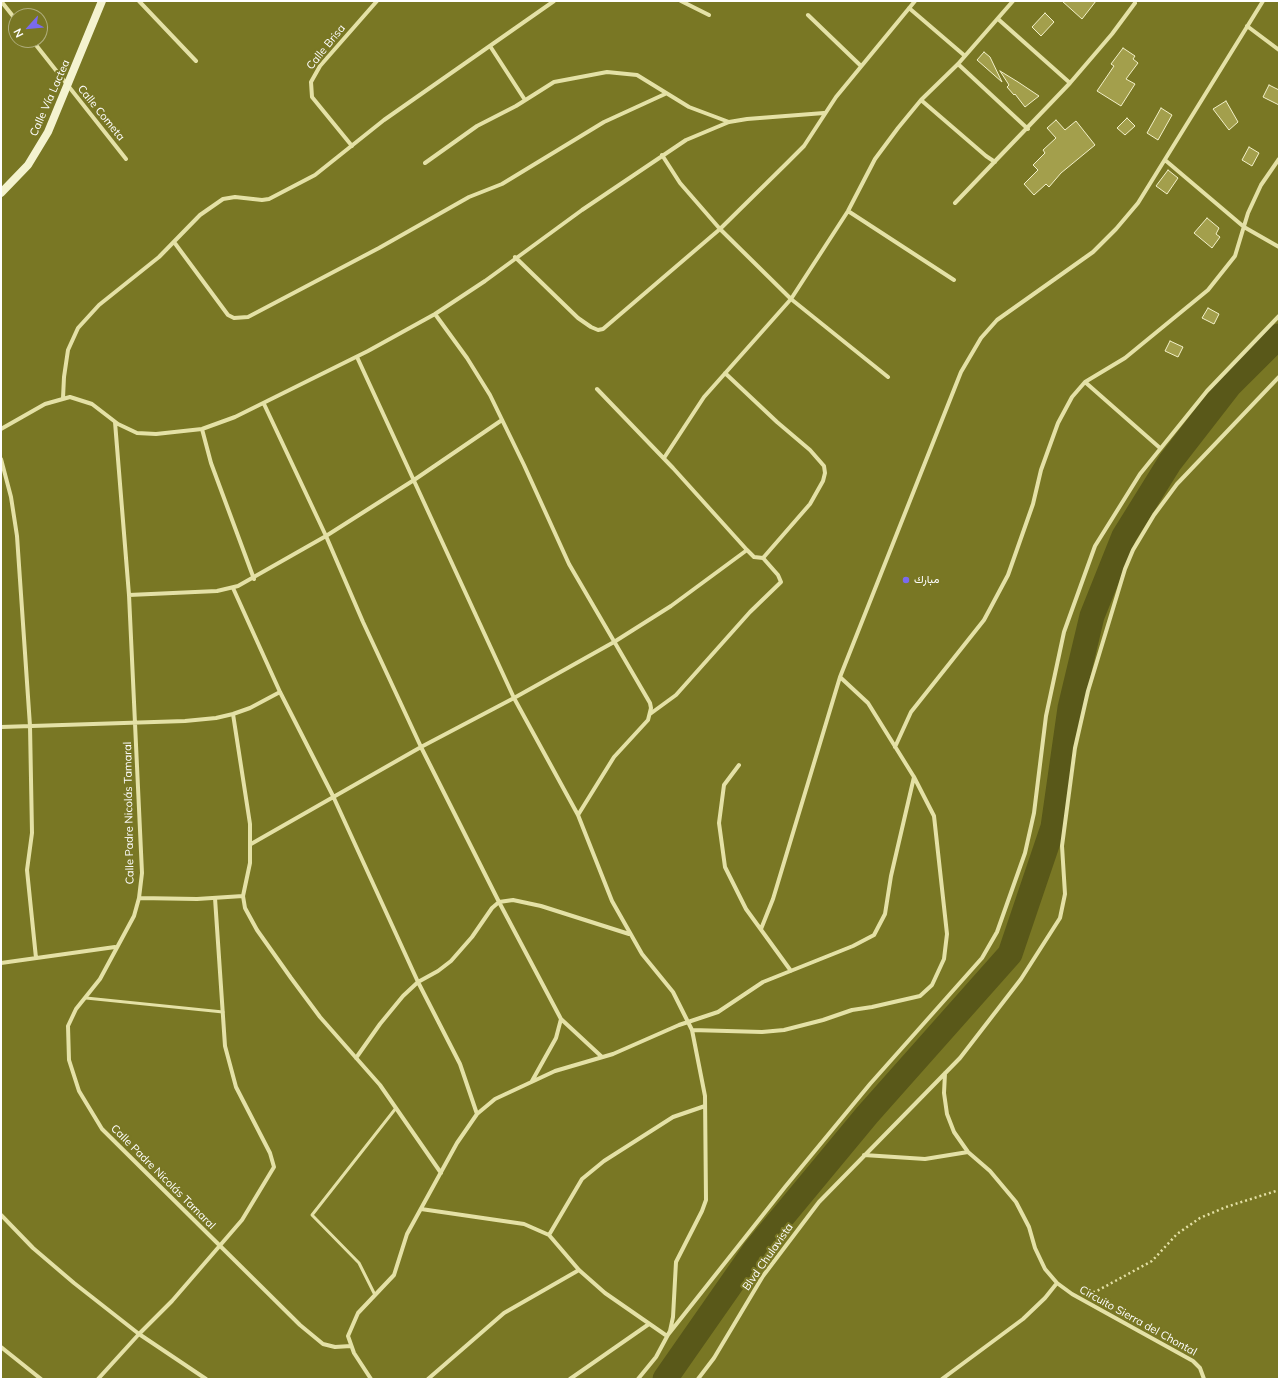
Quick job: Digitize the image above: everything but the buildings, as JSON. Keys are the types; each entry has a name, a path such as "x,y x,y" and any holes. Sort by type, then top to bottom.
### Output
{"street":[{"path":"1,1 8,10"},
{"name":"Calle Vía Lactea","path":"1,192 20,175 35,155 48,132 102,1"},
{"path":"139,1 196,61"},
{"name":"Calle Brisa","path":"352,146 312,97 310,82 320,66 377,1"},
{"path":"63,398 66,363 73,337 78,328 100,305 174,242 200,215 223,199 243,197 262,200 275,197 315,175 384,120 554,1"},
{"path":"681,1 709,15"},
{"path":"515,257 578,318 591,327 598,330 603,329 720,229 804,146 824,113 915,1"},
{"path":"664,458 704,397 792,299 848,211 875,159 922,100 958,64 1013,1"},
{"path":"761,929 773,899 840,677 961,372 981,338 997,320 1092,252 1116,230 1138,203 1262,1"},
{"path":"955,203 1028,129 1070,83 1112,34 1134,2"},
{"path":"909,8 965,56"},
{"path":"808,16 862,66"},
{"path":"998,19 1070,83"},
{"path":"1247,26 1279,50"},
{"path":"490,46 525,100"},
{"name":"Calle Cometa","path":"38,48 126,159"},
{"path":"958,64 1028,129"},
{"path":"425,163 477,126 525,100 554,82 607,72 637,75 665,94 689,107 729,122"},
{"path":"174,242 228,315 234,318 248,317 379,248 468,197 502,184 604,122 665,94"},
{"path":"922,100 986,156 995,162"},
{"path":"1,429 45,404 63,398 79,398 92,404 128,430 137,432 156,434 202,429 235,417 264,404 356,357 435,314 485,281 515,257 686,140 729,122 824,113"},
{"path":"662,155 680,183 720,229 792,299 888,377"},
{"path":"895,747 911,712 984,620 1008,575 1034,504 1041,470 1058,423 1072,397 1085,382 1125,358 1208,290 1235,256 1244,227 1261,185 1279,159"},
{"path":"1165,160 1244,227 1279,247"},
{"path":"848,211 954,280"},
{"path":"435,314 467,358 502,420 569,564 650,703 650,714"},
{"path":"667,1336 785,1187 865,1090 982,958 997,932 1025,853 1034,813 1046,716 1064,632 1095,546 1140,474 1160,448 1207,391 1279,316"},
{"path":"356,357 514,698 578,815 612,901 630,935 651,968 673,992 692,1030 705,1096 706,1200 676,1262 673,1317 667,1336 656,1357 638,1379"},
{"path":"725,373 777,422 810,450 824,466 825,473 823,482 810,504 763,558"},
{"name":"Blvd Chulavista","path":"698,1379 714,1358 748,1300 819,1202 945,1072 984,1028 1021,979 1060,918 1066,894 1062,846 1075,748 1088,691 1117,593 1133,550 1154,515 1177,484 1279,377"},
{"path":"1085,382 1160,448"},
{"path":"578,815 614,757 641,729 650,714 676,695 750,612 781,582 778,575 763,558 754,556 747,550 664,458 597,390"},
{"path":"264,404 326,536 362,622 421,747 499,902 561,1018 602,1057"},
{"path":"129,595 233,588 254,579 326,536 414,480 502,420"},
{"name":"Calle Padre Nicolás Tamaral","path":"115,422 129,595 142,873 139,898 134,916 115,947 100,979 76,1009 68,1026 69,1060 79,1091 102,1129 300,1325 323,1344 335,1347 351,1346"},
{"path":"202,429 222,492 254,579"},
{"path":"1,459 11,497 17,536 30,726 32,833 27,870 36,958"},
{"path":"251,844 421,747 514,698 614,642 671,606 747,550"},
{"path":"233,588 280,692 333,796 418,982 460,1064 477,1114"},
{"path":"692,1030 762,1032 784,1030 823,1020 852,1010 920,996 932,985 944,959 948,934 934,816 914,777 868,702 840,677"},
{"path":"1,727 185,721 233,714 266,701 280,692"},
{"path":"233,714 247,801 251,844 250,863 243,896 245,908 258,930 320,1017 380,1085 441,1173"},
{"path":"739,765 724,785 719,823 725,867 746,909 791,971"},
{"path":"371,1379 354,1353 348,1336 358,1313 394,1275 407,1234 457,1143 477,1114 495,1099 555,1071 602,1057 688,1022 718,1012 763,982 853,946 874,935 885,914 891,876 914,777"},
{"path":"139,898 197,900 243,896"},
{"path":"98,1379 139,1334 172,1301 242,1220 274,1167 270,1153 236,1087 225,1046 214,898"},
{"path":"356,1058 380,1024 418,982 438,971 451,961 472,937 492,908 499,902 513,900 541,906 630,935"},
{"path":"1,963 115,947"},
{"path":"532,1082 556,1038 561,1018"},
{"name":"Circuito Sierra del Chontal","path":"945,1072 944,1093 947,1114 954,1132 968,1152 990,1171 1016,1202 1029,1226 1035,1248 1045,1269 1057,1283 1072,1294 1193,1361 1200,1368 1204,1379"},
{"path":"549,1235 582,1179 604,1160 673,1117 705,1106"},
{"path":"864,1155 926,1159 968,1152"},
{"path":"421,1209 524,1224 549,1235 579,1270 605,1293 667,1336"},
{"path":"1,1216 33,1248 74,1283 139,1334 206,1379"},
{"path":"428,1379 504,1313 579,1270"},
{"path":"942,1379 1023,1319 1045,1298 1057,1283"},
{"path":"570,1379 649,1324"},
{"path":"1,1347 41,1379"}],"lane":[{"path":"86,998 222,1012"},
{"path":"375,1295 359,1263 312,1214 396,1108"}],"path":[{"path":"1072,1294 1095,1292 1152,1261 1176,1234 1200,1218 1226,1207 1279,1190"}],"waterway":[{"path":"665,1379 755,1250 867,1115 1010,954 1053,827 1070,708 1092,616 1124,536 1170,462 1229,386 1279,336"}],"place":[{"name":"مبارك","path":"906,580"}]}
